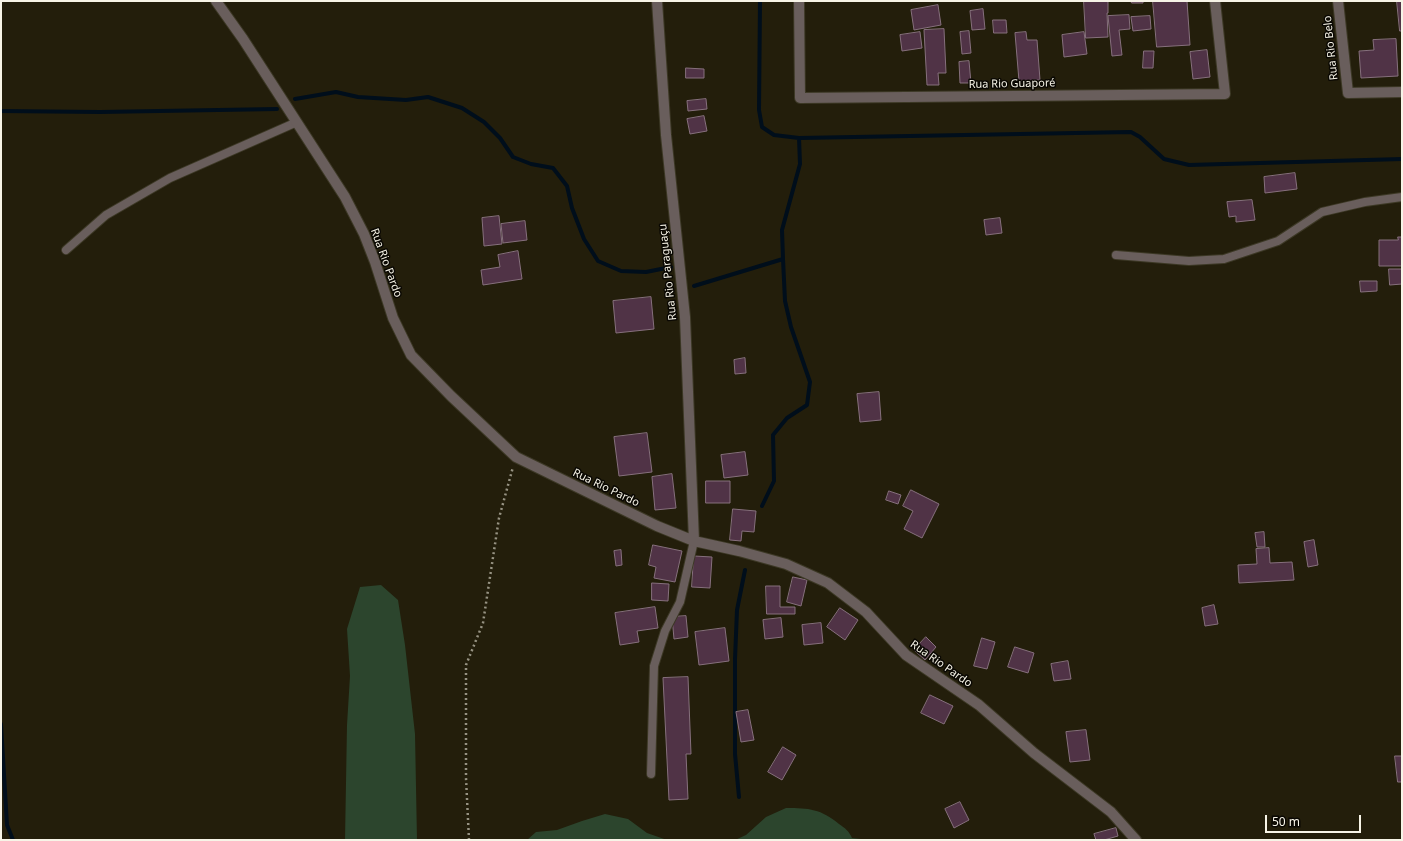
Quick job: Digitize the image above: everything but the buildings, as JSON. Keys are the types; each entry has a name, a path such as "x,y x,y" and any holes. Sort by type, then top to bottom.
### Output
{"street":[{"name":"Rua Rio Pardo","path":"216,1 345,196 364,234 375,262 393,318 411,355 451,396 516,457 657,526 694,541 739,551 786,564 828,583 866,612 906,656 979,705 1034,753 1110,812 1136,840"},
{"name":"Rua Rio Paraguaçu","path":"657,1 666,135 685,317 694,541"},
{"name":"Rua Rio Guaporé","path":"799,1 800,98 1225,94 1215,1"},
{"name":"Rua Rio Belo","path":"1338,1 1348,93 1402,92"}],"lane":[{"path":"66,250 106,215 170,178 297,122"},
{"path":"1116,255 1189,261 1224,259 1278,241 1322,212 1365,202 1402,197"},
{"path":"651,774 654,666 665,631 680,602 694,541"}],"path":[{"path":"469,840 466,778 466,665 483,623 499,518 516,457"}],"green space":[{"path":"381,585 398,600 405,645 415,734 417,840 345,840 347,725 350,676 347,629 360,587"},
{"path":"786,808 801,808 820,812 845,828 850,833 852,838 870,840 735,840 746,835 766,817"},
{"path":"605,814 628,819 647,833 667,840 527,840 536,832 557,830"}],"waterway":[{"path":"760,1 759,110 762,127 774,135 799,138 1131,132 1140,137 1164,159 1189,165 1402,159"},
{"path":"295,99 336,92 358,97 406,100 428,97 462,108 484,122 500,138 513,157 531,164 553,168 567,186 572,208 584,239 598,261 621,271 646,272 671,267"},
{"path":"1,111 100,112 277,109"},
{"path":"694,286 783,259 782,230 800,164 799,138"},
{"path":"762,506 774,481 773,435 787,418 807,405 810,382 791,327 785,301 783,259"},
{"path":"739,797 735,754 735,659 737,610 745,570"},
{"path":"1,724 7,825 13,840"}]}
